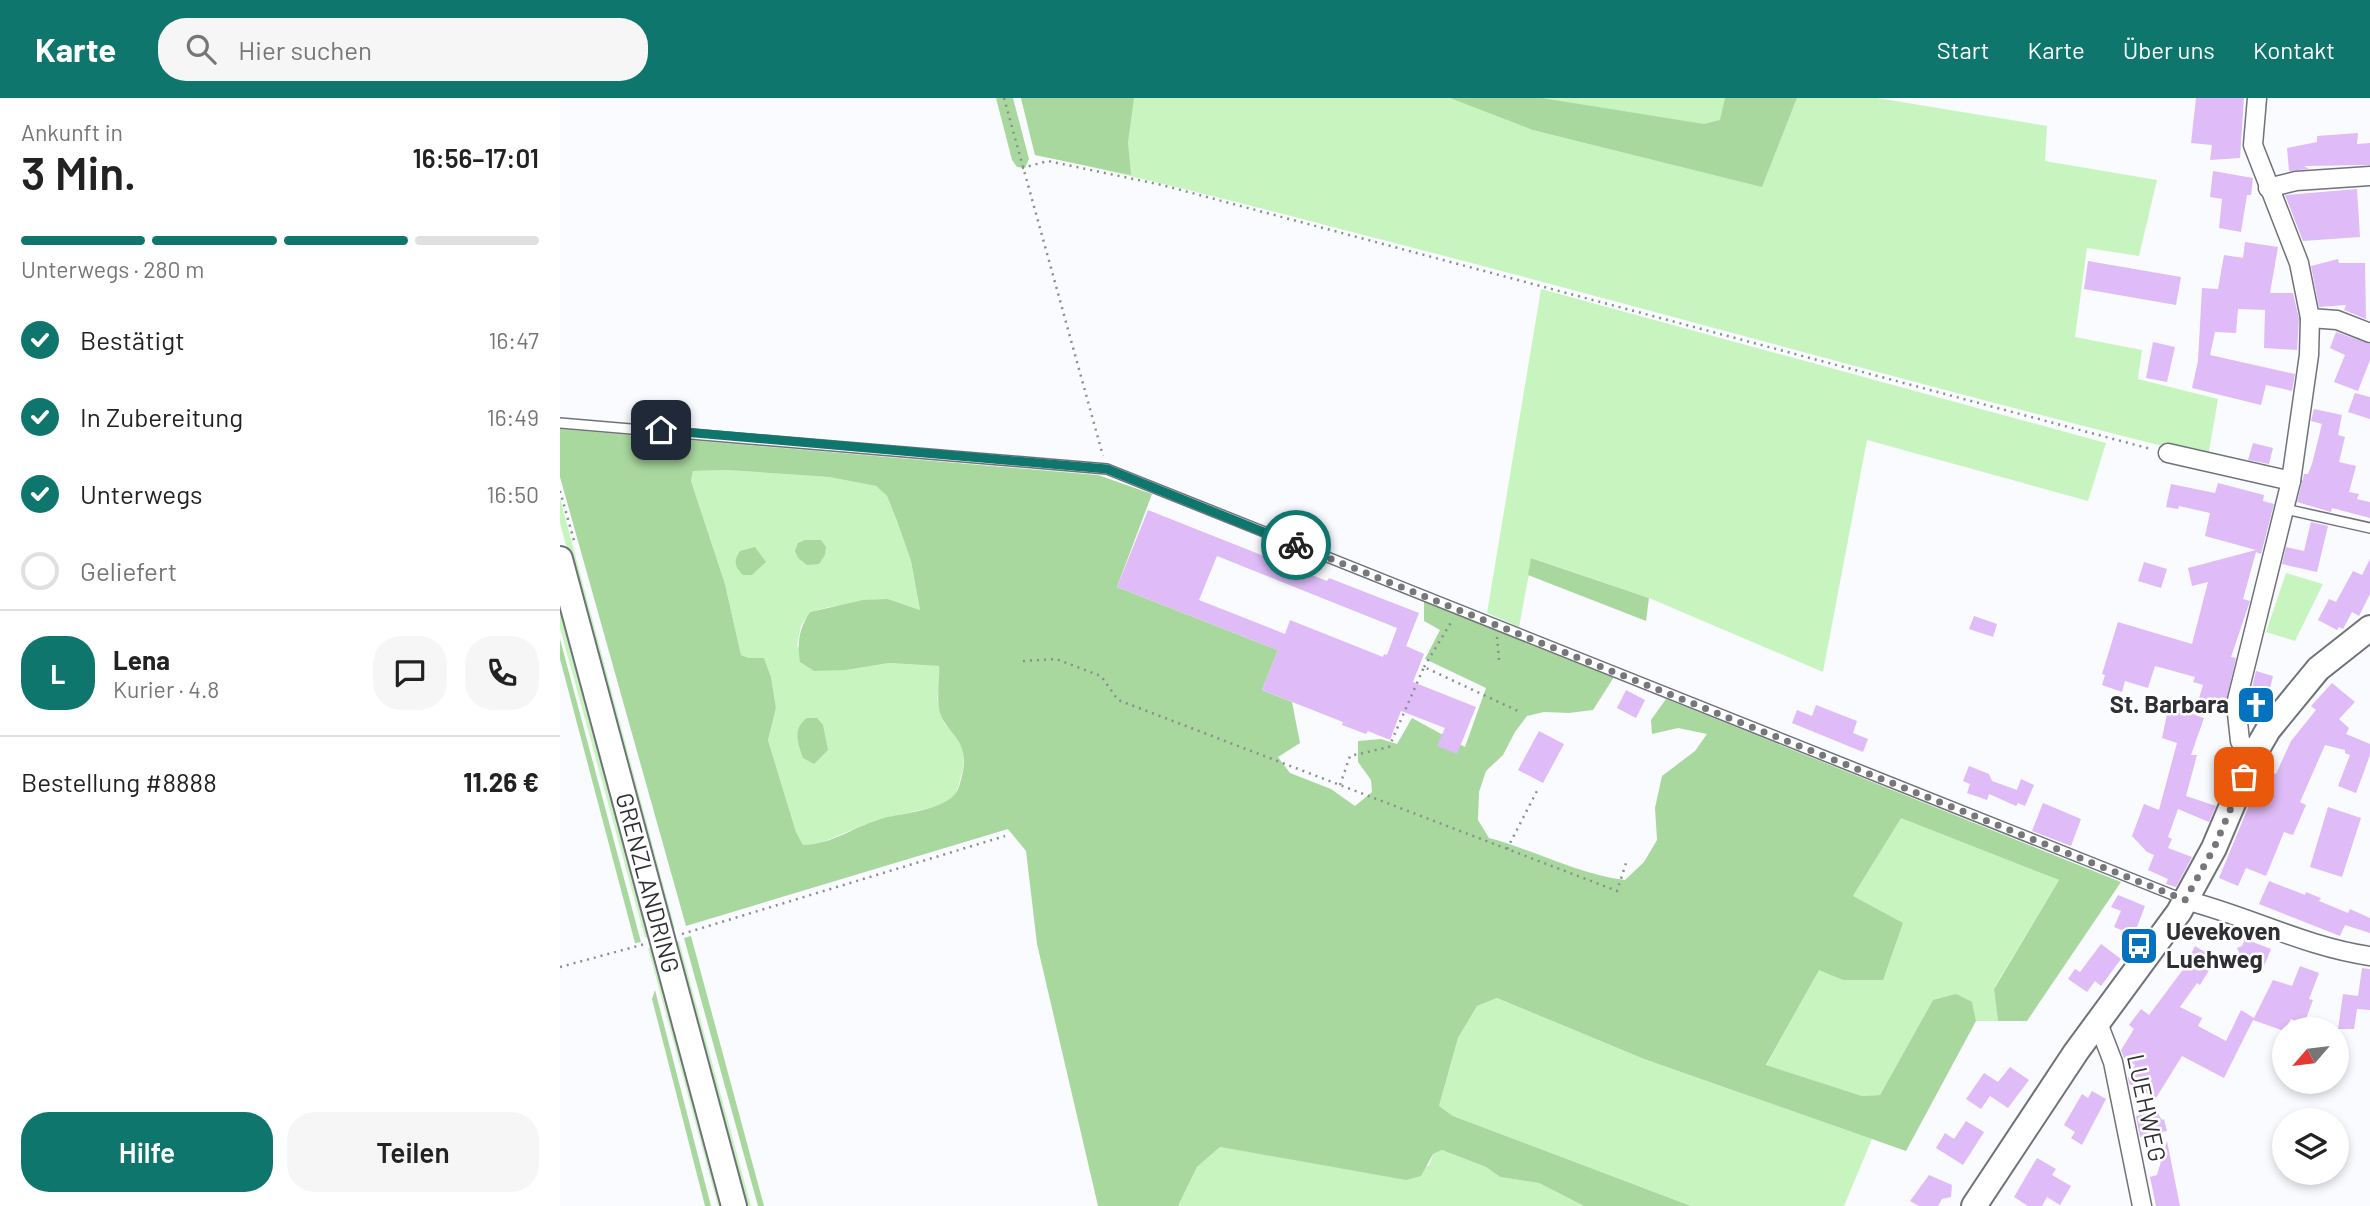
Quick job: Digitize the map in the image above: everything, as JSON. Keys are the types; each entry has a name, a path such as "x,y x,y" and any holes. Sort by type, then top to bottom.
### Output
{"main road":[{"name":"GRENZLANDRING","path":"560,559 734,1206"},
{"path":"1974,1206 2185,900 2214,848 2253,756 2268,730 2318,669 2370,628"}],"street":[{"path":"2253,756 2240,741 2236,704 2291,481 2309,355 2310,318 2299,263 2253,145 2257,98"},
{"path":"2268,188 2296,181 2370,176"},
{"path":"2310,318 2337,320 2370,333"},
{"path":"2168,453 2291,481"},
{"path":"2185,900 2224,910 2333,950 2370,956"},
{"name":"LUEHWEG","path":"2098,1023 2113,1062 2142,1206"}],"lane":[{"path":"560,423 1107,469 2185,900"},
{"path":"2285,509 2370,528"}],"path":[{"path":"1004,98 1021,168 1107,469"},
{"path":"1021,168 1048,161 1162,185 2168,453"},
{"path":"1340,785 1350,756 1389,747 1424,667 1458,610"},
{"path":"1495,623 1499,660"},
{"path":"1023,661 1056,659 1087,670 1101,676 1118,700 1617,891 1628,860"},
{"path":"1424,667 1520,712"},
{"path":"1507,849 1539,787"},
{"path":"560,967 1005,836"}],"green space":[{"path":"996,98 1013,98 1029,159 1025,168 1017,167 1012,160"},
{"path":"1021,98 1450,98 1762,186 1797,98 1877,98 2047,126 2045,161 2157,180 2139,256 2087,248 2075,337 2142,350 2138,379 2218,399 2208,457 1270,211 1035,155"},
{"path":"1021,98 1134,98 1128,142 1131,175 1035,155"},
{"path":"1450,98 1542,98 1704,124 1720,120 1725,98 1797,98 1762,187 1533,130"},
{"path":"1539,98 1729,98 1725,129"},
{"path":"1541,289 2106,443 2088,501 1867,440 1823,672 1649,598 1532,558 1519,627 1487,613"},
{"path":"560,429 1098,475 1152,494 1117,587 1278,650 1262,690 1292,702 1300,743 1278,757 1290,773 1331,789 1355,806 1372,792 1371,780 1358,762 1358,741 1381,739 1397,744 1412,718 1465,747 1486,688 1425,659 1440,630 1424,621 1424,601 1614,677 1593,710 1544,712 1527,716 1503,755 1486,771 1479,792 1478,820 1489,838 1590,873 1625,880 1644,862 1657,840 1655,808 1662,776 1695,751 1707,734 1678,728 1652,734 1651,720 1666,699 2121,882 2027,1021 1998,1021 1994,989 2059,880 1901,818 1853,896 1903,923 1883,980 1843,980 1819,970 1766,1065 1862,1096 1880,1095 1933,1000 1956,994 1972,1002 1976,1021 1906,1151 1644,1059 1497,998 1477,1006 1458,1038 1439,1106 1453,1116 1691,1206 1584,1206 1539,1183 1500,1177 1486,1167 1442,1150 1433,1154 1421,1176 1406,1180 1220,1147 1197,1167 1178,1206 1098,1206 1037,944 1026,851 1008,829 686,926 560,477","holes":["727,470 829,477 876,486 887,496 911,561 920,610 888,599 863,600 810,612 800,636 800,662 814,671 846,670 889,663 939,666 940,713 960,744 964,766 957,791 940,804 874,821 824,842 803,845 796,832 768,740 776,708 771,677 764,658 741,655 725,584 691,481 693,471"]},
{"path":"727,470 829,477 876,486 887,496 911,561 920,610 888,599 810,612 801,626 797,646 846,670 889,663 939,666 940,685 937,698 944,723 958,738 964,753 963,770 956,794 942,805 873,821 816,845 803,845 796,832 768,740 776,708 771,677 764,658 741,655 725,584 691,481 693,471"},
{"path":"560,498 675,929 669,928 560,523"},
{"path":"821,540 826,547 825,555 819,564 807,565 798,558 795,551 798,543"},
{"path":"755,547 766,562 752,575 743,575 738,569 736,558 740,551"},
{"path":"1531,558 1649,598 1646,621 1528,575"},
{"path":"2286,573 2323,584 2295,641 2266,632"},
{"path":"560,592 652,935 645,938 560,628"},
{"path":"560,639 641,942 635,943 560,659"},
{"path":"807,718 817,718 823,725 828,750 814,764 803,758 798,742 799,727"},
{"path":"1901,817 2059,880 1994,988 1998,1021 1976,1021 1972,1003 1933,1000 1880,1095 1862,1096 1766,1066 1819,969 1843,980 1853,896"},
{"path":"691,936 764,1206 758,1206 684,938"},
{"path":"679,941 751,1206 744,1206 673,943"},
{"path":"648,948 657,949 725,1206 718,1206"},
{"path":"655,990 711,1206 705,1206 652,999"},
{"path":"1497,998 1644,1059 1872,1139 1844,1206 1691,1206 1453,1116 1439,1106 1458,1038 1477,1006"},
{"path":"1220,1147 1304,1161 1429,1166 1433,1154 1442,1150 1486,1167 1500,1177 1539,1183 1584,1206 1178,1206 1197,1167"}],"building":[{"path":"2196,98 2244,98 2240,158 2210,160 2212,145 2191,143"},
{"path":"2358,133 2357,144 2370,143 2370,165 2304,166 2309,169 2289,171 2287,148 2317,142 2317,136"},
{"path":"2213,171 2253,178 2251,195 2247,195 2241,232 2219,228 2222,199 2210,197"},
{"path":"2357,189 2360,237 2303,241 2285,195"},
{"path":"2245,242 2278,247 2270,293 2293,293 2299,319 2297,350 2264,348 2265,310 2238,309 2236,333 2215,332 2210,355 2295,374 2292,391 2266,385 2261,405 2192,388 2198,361 2202,288 2218,289 2224,255 2243,258"},
{"path":"2338,259 2339,263 2365,263 2366,319 2344,310 2346,305 2319,307 2311,266"},
{"path":"2088,261 2181,277 2176,305 2084,289"},
{"path":"2336,332 2370,344 2370,360 2358,391 2334,382 2345,355 2330,348"},
{"path":"2153,342 2175,347 2167,382 2146,378"},
{"path":"2355,393 2370,397 2370,419 2348,412"},
{"path":"2314,409 2342,415 2338,435 2345,437 2339,462 2356,466 2349,492 2359,494 2357,499 2370,502 2370,518 2332,508 2331,512 2297,502 2304,474 2308,474 2312,464 2322,424 2311,421"},
{"path":"2253,443 2273,448 2269,464 2248,460"},
{"path":"2218,483 2264,495 2263,501 2274,504 2261,554 2256,552 2243,599 2250,601 2231,657 2236,658 2225,706 2199,698 2203,685 2193,682 2195,677 2155,666 2148,688 2125,681 2122,692 2102,685 2105,675 2102,674 2118,622 2192,644 2208,582 2192,586 2188,568 2256,550 2205,536 2210,513 2179,506 2178,509 2166,507 2171,484 2215,493"},
{"path":"1148,510 1327,581 1329,578 1419,613 1406,646 1424,654 1413,682 1476,707 1457,754 1437,746 1445,728 1401,711 1390,740 1342,725 1343,722 1262,690 1278,650 1117,587","holes":["1217,556 1397,628 1387,655 1384,654 1383,657 1290,620 1285,634 1199,600"]},
{"path":"2311,522 2328,526 2317,572 2282,564 2286,547 2304,551"},
{"path":"2370,559 2370,594 2359,616 2352,612 2343,629 2339,627 2337,630 2318,620 2329,599 2336,602 2353,571 2362,575"},
{"path":"2144,562 2167,569 2161,588 2138,581"},
{"path":"1974,616 1997,624 1993,637 1969,629"},
{"name":"St. Barbara","path":"2256,671 2273,676 2265,710 2255,723 2249,722 2248,705"},
{"path":"2332,683 2355,702 2339,719 2349,728 2346,734 2370,744 2370,755 2356,793 2338,786 2350,755 2345,753 2345,750 2325,745 2300,802 2306,805 2293,835 2284,832 2266,876 2246,868 2238,886 2219,878 2264,769 2276,774 2291,741 2316,710 2311,706"},
{"path":"1626,690 1645,700 1636,718 1617,708"},
{"path":"1816,705 1857,721 1853,733 1868,739 1863,752 1792,723 1797,710 1812,716"},
{"path":"2173,707 2204,718 2191,755 2197,755 2186,796 2216,806 2209,822 2178,809 2168,837 2172,839 2168,848 2192,857 2176,887 2166,884 2168,879 2148,870 2154,855 2147,852 2132,836 2144,804 2159,810 2177,743 2162,738 2167,714 2170,715"},
{"path":"1539,731 1564,744 1543,783 1518,770"},
{"path":"1969,766 1989,774 1992,781 2017,790 2021,779 2034,785 2025,806 2018,803 2016,806 1989,794 1987,800 1967,793 1970,784 1963,781"},
{"path":"2043,803 2081,819 2071,846 2032,831"},
{"path":"2328,807 2361,818 2342,877 2310,867"},
{"path":"2269,881 2305,895 2306,892 2321,898 2319,901 2348,913 2350,909 2370,918 2370,933 2345,925 2340,936 2259,904"},
{"path":"2118,895 2145,906 2134,935 2114,927 2121,911 2111,907"},
{"path":"2245,939 2271,949 2262,971 2244,964 2237,948 2242,946"},
{"path":"2101,944 2121,959 2101,986 2095,981 2087,992 2068,979 2075,969 2080,972"},
{"path":"2195,946 2216,959 2200,985 2197,983 2180,1007 2202,1018 2198,1026 2226,1041 2241,1010 2254,1018 2273,980 2292,986 2300,966 2319,973 2309,999 2313,1000 2307,1017 2272,1017 2272,1027 2253,1020 2224,1078 2182,1056 2156,1098 2129,1084 2128,1078 2135,1065 2124,1058 2121,1050 2134,1029 2129,1025 2141,1009 2149,1015 2185,967"},
{"path":"2362,968 2370,969 2370,1010 2357,1009 2354,1029 2349,1029 2349,1017 2340,1017 2343,994 2358,996"},
{"path":"2010,1067 2029,1080 2008,1108 1990,1096 1981,1109 1966,1099 1984,1073 1998,1082"},
{"path":"2092,1091 2106,1099 2082,1145 2071,1138 2075,1132 2064,1125 2082,1094 2088,1098"},
{"path":"2157,1112 2162,1120 2164,1119 2167,1131 2140,1137 2136,1116"},
{"path":"1966,1121 1984,1132 1963,1165 1936,1148 1945,1133 1954,1139"},
{"path":"2167,1141 2180,1206 2156,1206 2150,1177 2157,1175"},
{"path":"2037,1158 2056,1169 2052,1175 2071,1186 2060,1205 2047,1197 2042,1206 2028,1206 2014,1197"},
{"path":"1929,1175 1952,1185 1951,1197 1942,1199 1938,1206 1919,1206 1910,1201"}],"way so far":[{"path":"1296,545 2185,900 2214,848 2244,777"}],"place":[{"name":"St. Barbara","path":"2256,705"},
{"name":"Uevekoven Luehweg","path":"2139,946"}],"route":[{"path":"661,430 1107,469 1296,545"}]}
